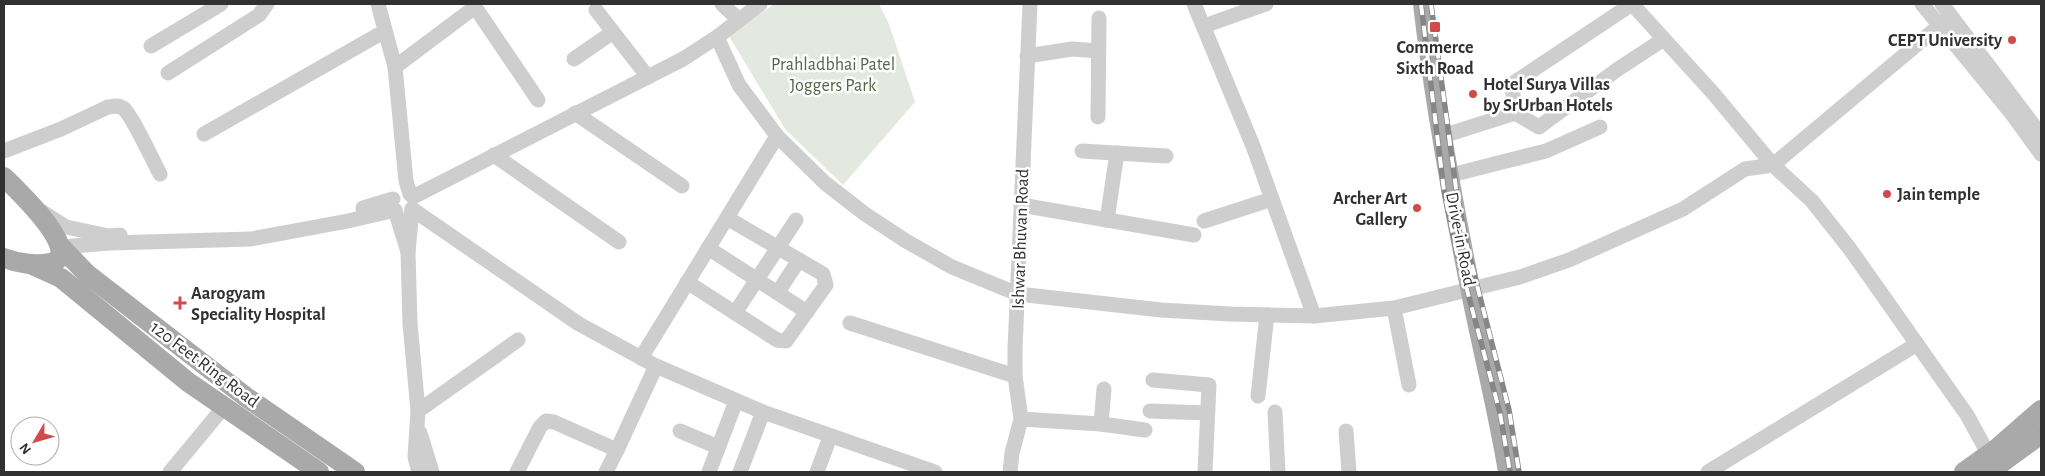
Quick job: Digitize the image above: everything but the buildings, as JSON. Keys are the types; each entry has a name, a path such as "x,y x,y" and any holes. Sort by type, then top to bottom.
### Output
{"main road":[{"name":"Drive-in Road","path":"1423,4 1430,65 1446,159 1476,288 1508,408 1519,472"},
{"name":"Drive-in Road","path":"1434,4 1441,63 1476,288 1508,472"},
{"name":"120 Feet Ring Road","path":"8,181 45,221 61,247 87,274 246,397 355,472"},
{"path":"12,262 48,264 57,261 61,255 61,247"},
{"name":"120 Feet Ring Road","path":"12,262 62,278 188,382 223,408 319,472"},
{"path":"1994,464 2041,410"},
{"path":"1964,472 1994,464 2041,434"}],"street":[{"path":"151,46 221,4"},
{"path":"168,73 259,15 267,4"},
{"path":"370,4 386,66 403,200 408,252 410,323 417,416 415,457 419,472"},
{"path":"378,4 394,67 406,181 403,200"},
{"path":"722,4 739,20"},
{"path":"61,247 110,243 251,239 348,221 403,200 683,60 760,4"},
{"name":"Ishwar Bhuvan Road","path":"1010,472 1012,452 1021,418 1015,376 1030,4"},
{"path":"1194,4 1253,146 1314,316"},
{"path":"1204,26 1266,4"},
{"path":"1515,113 1512,84 1632,4 1713,93 1773,165 1812,201 1850,249 1967,415 1994,464"},
{"path":"1922,4 2012,114 2041,154"},
{"path":"394,67 477,5 538,100"},
{"path":"596,10 648,77"},
{"path":"717,37 739,85 777,136 826,183 865,214 906,241 952,267 1018,294 1161,310 1314,316 1394,308 1476,288 1569,260 1683,209 1745,169 1773,165 1939,26 1947,10 2041,135"},
{"path":"1098,117 1100,18"},
{"path":"574,59 613,32"},
{"path":"204,134 378,35"},
{"path":"1452,132 1515,113 1539,127 1618,68 1664,39"},
{"path":"1027,56 1072,49 1098,51"},
{"path":"4,151 61,129 108,107 117,105 124,109 131,118 160,174"},
{"path":"575,113 682,186"},
{"path":"1459,172 1546,151 1600,127"},
{"path":"641,358 777,136"},
{"path":"1082,151 1166,156"},
{"path":"1107,220 1117,153"},
{"path":"494,155 620,242"},
{"path":"4,164 8,181"},
{"path":"1204,221 1272,199"},
{"path":"26,200 66,227 109,236 250,231 347,213 403,200 498,270 579,324 656,366 736,401 830,437 894,466 935,472"},
{"path":"1021,205 1194,235"},
{"path":"687,282 777,340 786,341 826,285 823,274 727,218"},
{"path":"735,313 796,220"},
{"path":"87,274 86,265 89,255 110,243"},
{"path":"708,248 807,312"},
{"path":"778,292 798,260"},
{"path":"1394,308 1409,385"},
{"path":"1258,396 1267,315"},
{"path":"850,323 1015,376"},
{"path":"417,416 518,340"},
{"path":"1708,472 1917,344"},
{"path":"606,472 656,366"},
{"path":"1154,380 1209,384 1205,472"},
{"path":"1100,424 1104,388"},
{"path":"709,472 736,401"},
{"path":"170,472 223,408"},
{"path":"1150,410 1208,413"},
{"path":"740,472 763,412"},
{"path":"1274,412 1278,472"},
{"path":"417,416 432,472"},
{"path":"1021,418 1100,424 1145,430"},
{"path":"517,472 540,427 546,421 554,422 617,450"},
{"path":"1346,431 1349,472"},
{"path":"680,432 718,447"},
{"path":"817,472 830,437"},
{"path":"408,472 415,457"}],"green space":[{"name":"Prahladbhai Patel Joggers Park","path":"774,4 879,4 889,24 915,102 843,185 785,129 729,36"}],"railway":[{"path":"1421,4 1444,191 1456,249 1500,413 1510,472"},
{"path":"1431,4 1456,188 1467,246 1509,410 1519,472"}],"place":[{"name":"Commerce Sixth Road","path":"1435,27"},
{"name":"CEPT University","path":"2012,40"},
{"name":"Hotel Surya Villas by SrUrban Hotels","path":"1473,94"},
{"name":"Jain temple","path":"1887,194"},
{"name":"Archer Art Gallery","path":"1417,208"},
{"name":"Aarogyam Speciality Hospital","path":"180,303"}]}
